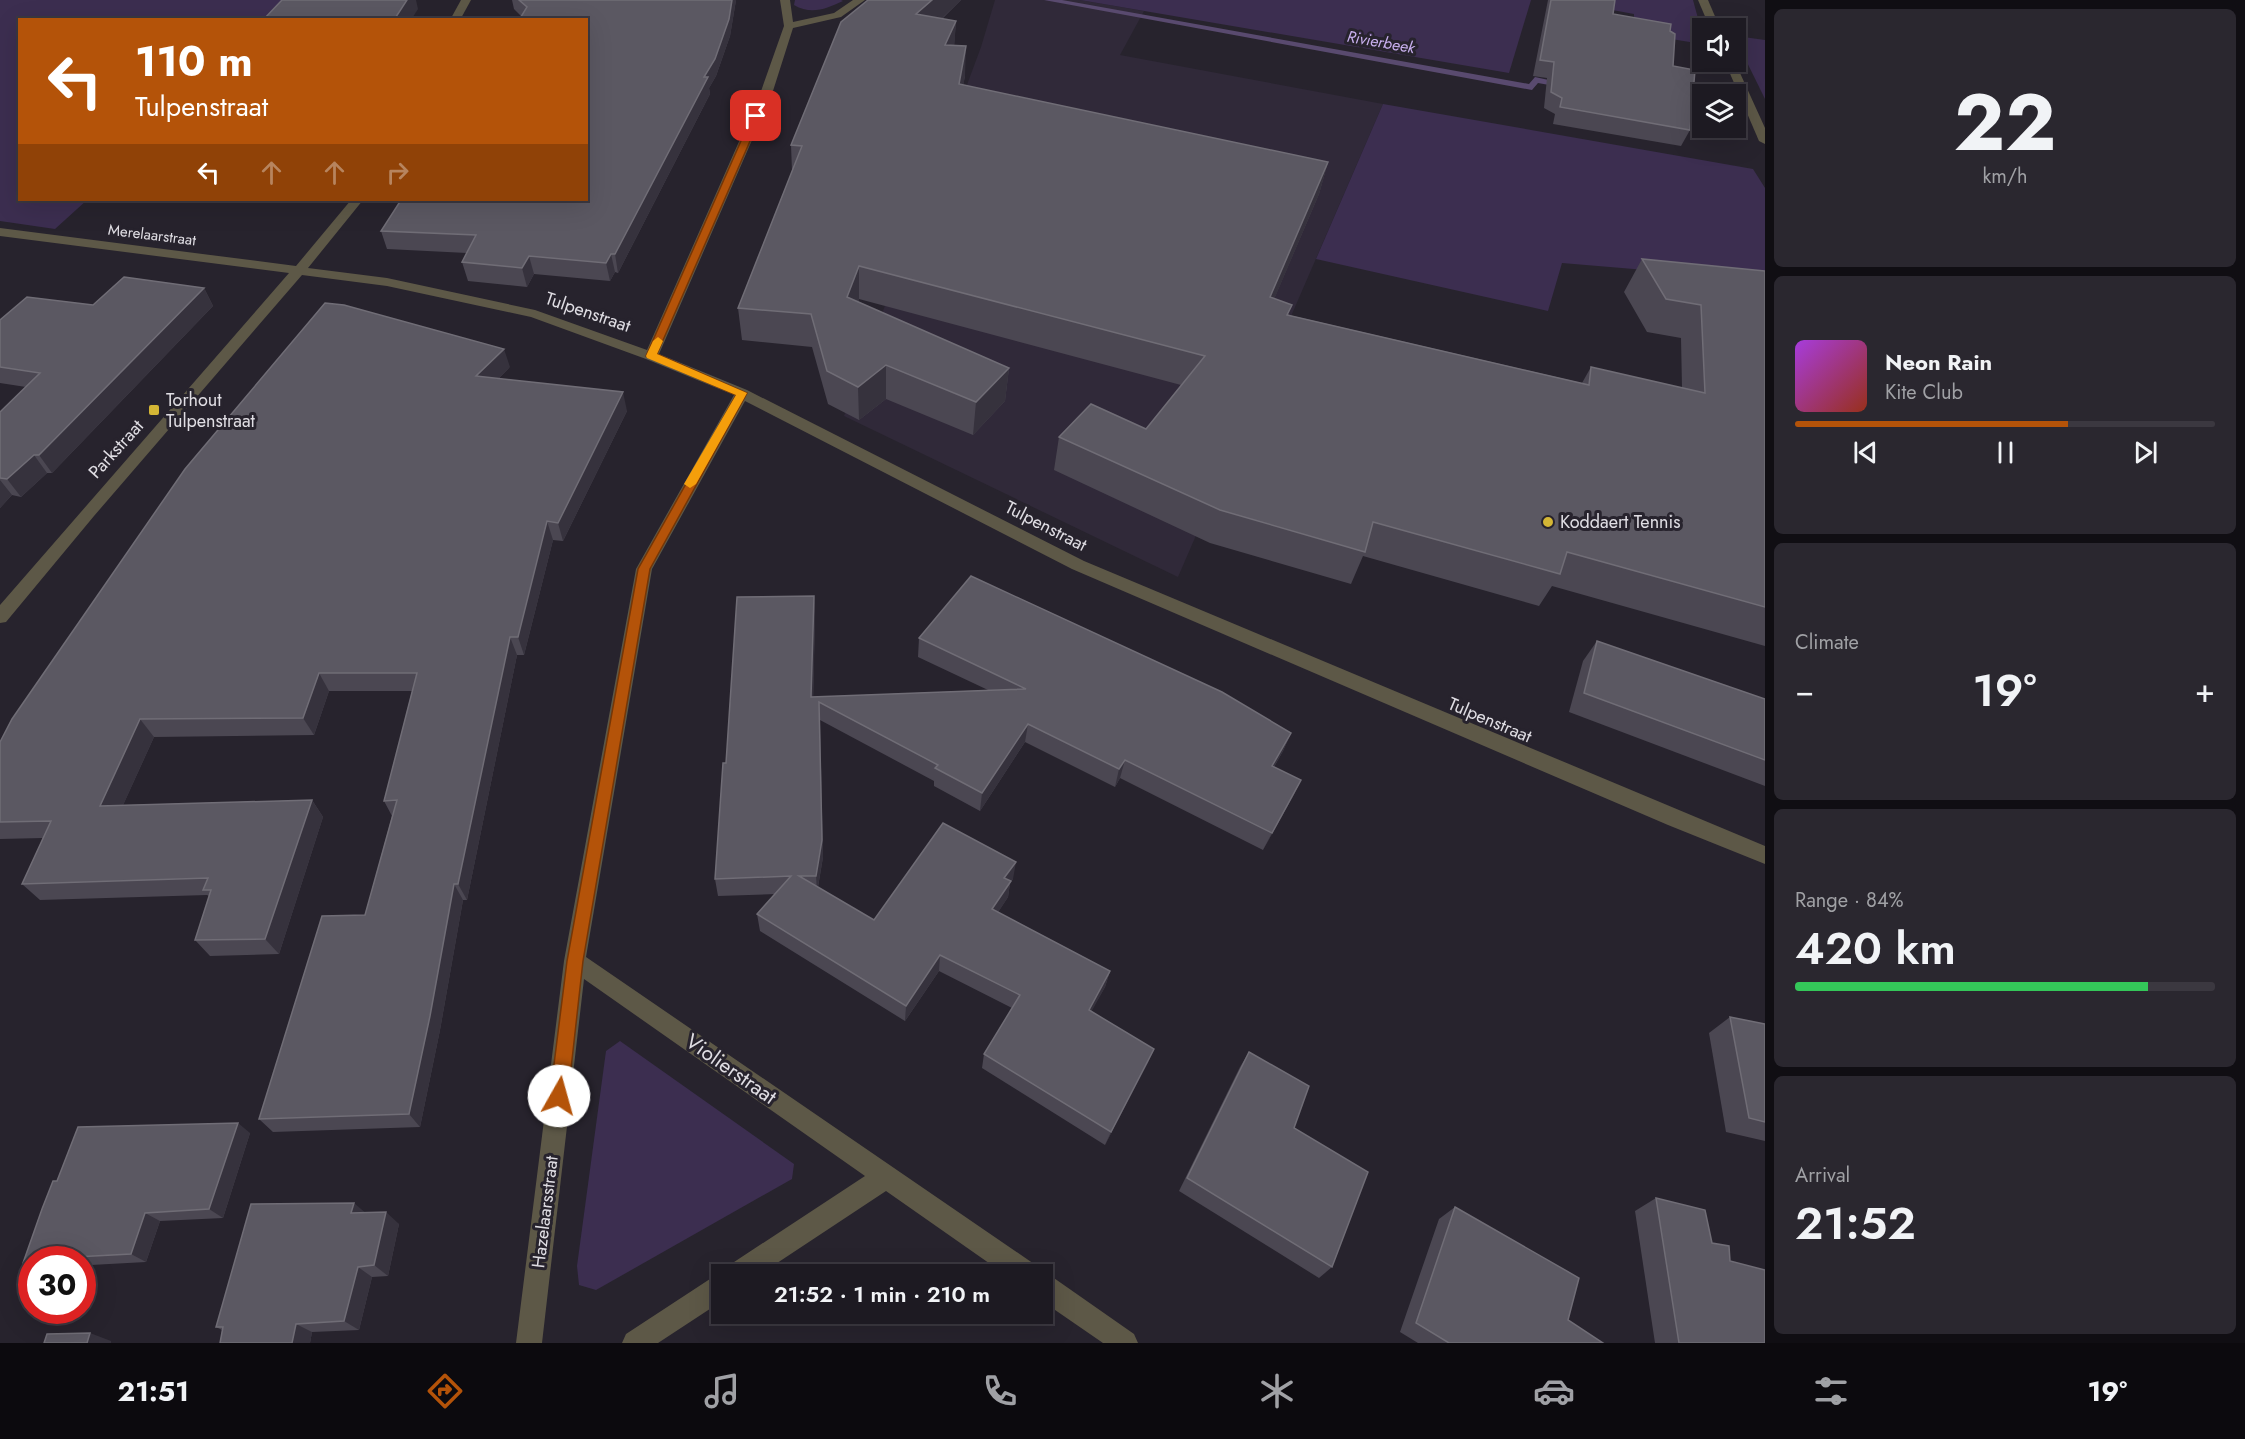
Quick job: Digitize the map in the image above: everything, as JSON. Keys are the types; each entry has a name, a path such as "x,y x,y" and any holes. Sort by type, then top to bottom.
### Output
{"street":[{"path":"456,18 466,0"},
{"path":"651,356 766,94 789,26 785,0"},
{"path":"789,26 837,15 860,0"},
{"path":"1703,0 1711,18"},
{"path":"1734,72 1765,141"},
{"name":"Parkstraat","path":"0,617 64,537 301,270 356,201"},
{"name":"Merelaarstraat","path":"0,232 301,270"},
{"name":"Tulpenstraat","path":"301,270 387,282 535,314 651,356 742,393 1078,565 1675,819 1765,855"},
{"name":"Hazelaarsstraat","path":"529,1343 575,961 644,569 742,393"},
{"name":"Violierstraat","path":"575,961 1012,1264"},
{"path":"754,1264 887,1176"},
{"path":"634,1343 711,1293"},
{"path":"1053,1293 1125,1343"}],"shaded area":[{"path":"0,0 336,0 313,18 18,18 18,201 86,201 55,229 0,221"},
{"path":"795,0 843,1 825,8 806,10 794,5"},
{"path":"995,0 1080,0 1144,11 1120,55 1383,104 1178,577 844,416 981,47"},
{"path":"1080,0 1531,0 1509,73"},
{"path":"1558,0 1693,0 1698,18 1692,18 1692,42 1634,33 1634,14"},
{"path":"1746,37 1765,40 1765,99 1746,60"},
{"path":"1383,104 1753,169 1765,188 1765,280 1562,263 1548,311 1316,259"},
{"path":"620,1041 794,1164 792,1179 596,1290 579,1285 577,1266 606,1051"}],"building":[{"path":"282,0 407,0 395,18 265,18"},
{"path":"519,0 732,0 729,19 715,59 704,77 708,77 615,254 611,254 606,263 529,256 522,268 462,262 476,235 381,231 400,201 588,201 588,18 520,18 527,7"},
{"path":"868,0 932,0 916,14 956,21 945,45 966,46 959,84 1328,162 1270,297 1292,305 1287,315 1589,385 1591,367 1705,393 1701,305 1666,299 1642,259 1765,271 1765,607 1567,552 1560,574 1373,522 1365,552 1220,510 1059,437 1091,404 1146,429 1205,356 859,266 847,297 1009,368 976,402 886,365 858,387 827,371 811,314 738,308 802,146 791,145 841,22"},
{"path":"1551,0 1615,0 1613,14 1671,24 1670,31 1675,34 1673,66 1695,72 1692,84 1690,130 1560,107 1562,98 1551,92 1554,62 1540,60"},
{"path":"124,277 204,288 39,455 34,455 7,479 0,478 0,412 40,373 0,367 0,320 27,297 93,305"},
{"path":"325,303 344,305 504,349 476,376 623,392 558,523 547,521 518,637 510,637 458,884 454,884 409,1114 259,1119 322,916 365,915 397,800 384,801 417,673 319,673 303,718 140,719 100,806 312,800 265,939 195,940 211,890 203,890 208,878 22,884 51,821 0,822 0,742 12,719 185,469"},
{"path":"971,576 1222,692 1291,733 1272,766 1301,780 1272,833 1125,760 1119,769 1028,724 982,793 935,768 938,765 819,702 822,840 816,876 799,876 874,920 943,823 1016,862 1004,878 1011,881 992,909 1110,971 1089,1010 1154,1049 1111,1132 984,1054 1020,995 940,955 906,1006 757,914 791,876 715,879 723,763 726,763 737,597 814,596 811,697 1026,689 919,638"},
{"path":"1597,641 1765,699 1765,760 1584,693"},
{"path":"1730,1017 1765,1024 1765,1122 1749,1118"},
{"path":"1249,1052 1309,1086 1294,1128 1368,1172 1332,1267 1187,1178"},
{"path":"238,1123 209,1209 145,1213 131,1254 96,1256 96,1246 29,1246 53,1181 57,1181 78,1127"},
{"path":"1656,1198 1705,1210 1712,1243 1729,1246 1730,1261 1765,1270 1765,1343 1679,1343"},
{"path":"354,1203 351,1213 386,1212 374,1265 358,1267 344,1321 296,1324 292,1343 220,1343 223,1327 216,1327 251,1204"},
{"path":"1455,1207 1579,1278 1568,1320 1603,1343 1449,1343 1416,1323"},
{"path":"90,1333 87,1343 44,1343 47,1334"}],"waterway":[{"name":"Rivierbeek","path":"1048,0 1532,87 1535,80 1566,85"},
{"name":"Rivierbeek","path":"1673,103 1692,106"}],"slow traffic":[{"path":"658,341 651,356 742,393 690,484"}],"place":[{"name":"Torhout Tulpenstraat","path":"154,410"},
{"name":"Koddaert Tennis","path":"1548,522"}],"route":[{"path":"559,1096 575,961 644,569 678,504 742,393 651,356 756,116"}]}
